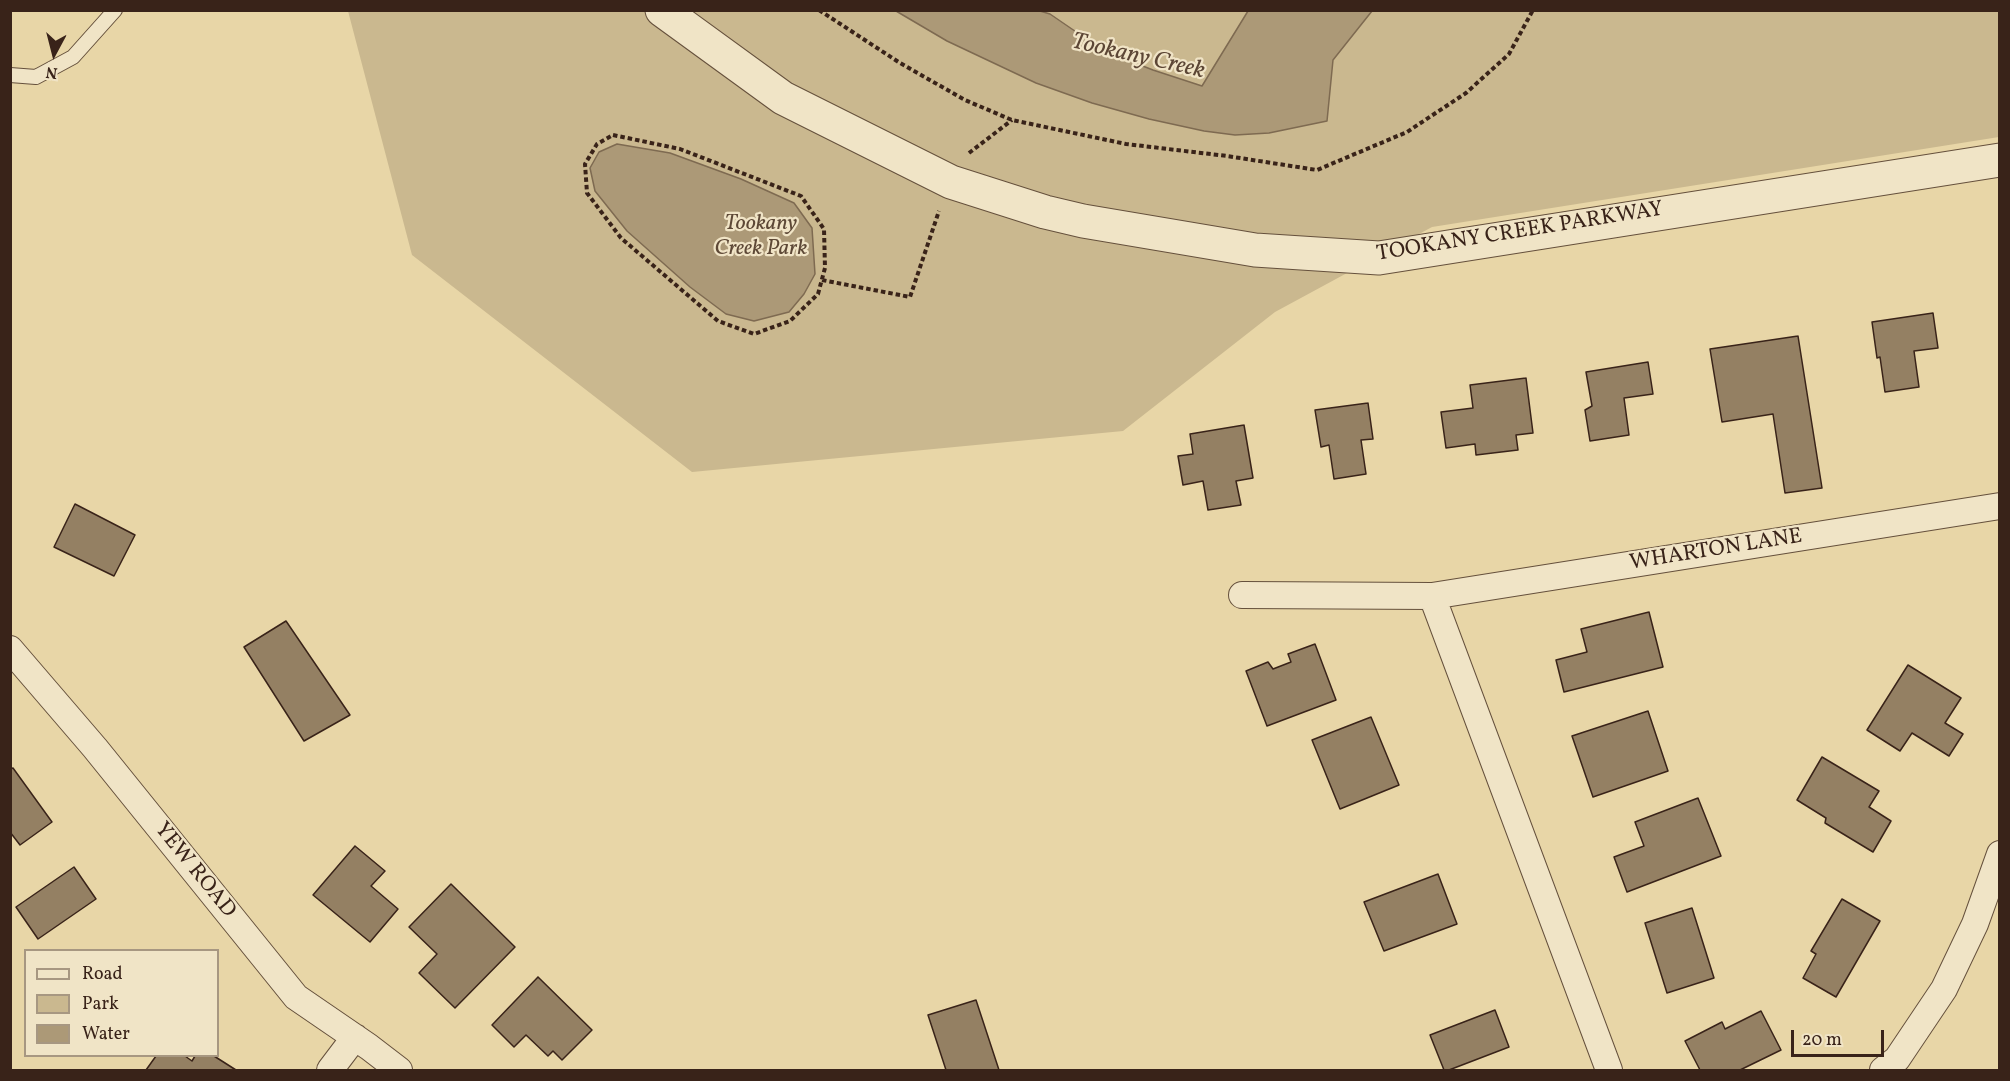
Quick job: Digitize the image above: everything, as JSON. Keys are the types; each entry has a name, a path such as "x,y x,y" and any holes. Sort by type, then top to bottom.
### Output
{"street":[{"name":"TOOKANY CREEK PARKWAY","path":"662,10 783,98 951,182 1045,212 1083,221 1256,250 1379,258 2000,160"},
{"name":"WHARTON LANE","path":"1242,595 1432,596 2000,506"},
{"path":"1432,596 1609,1071"},
{"name":"YEW ROAD","path":"10,649 95,748 296,997 355,1037 399,1071"},
{"path":"1883,1071 1897,1059 1944,989 1975,924 2000,854"},
{"path":"330,1071 355,1037"}],"lane":[{"path":"10,75 36,77 73,57 115,10"}],"path":[{"path":"819,10 900,63 965,100 1012,120 1126,144 1317,170 1407,132 1466,93 1509,54 1533,10"},
{"path":"964,159 975,147 1012,120"},
{"path":"613,135 680,149 801,196 824,230 825,268 822,280 818,294 790,321 754,333 718,321 621,238 587,193 585,164 597,144 613,135"},
{"path":"822,280 910,297 943,202"}],"green space":[{"name":"Tookany Creek Park","path":"348,11 1999,11 1999,137 1432,227 1275,312 1123,431 692,472 412,255"}],"water":[{"path":"896,11 1040,11 1050,14 1104,51 1202,86 1248,11 1372,11 1333,60 1327,121 1269,133 1235,135 1149,119 1092,103 1036,83 947,41"},
{"path":"617,144 670,153 741,179 794,203 812,228 815,274 804,294 789,312 754,321 726,314 690,287 627,231 595,191 590,168 599,152"}],"building":[{"path":"1933,313 1938,348 1914,351 1919,387 1885,392 1872,322"},
{"path":"1798,336 1822,488 1785,493 1773,414 1722,422 1710,349"},
{"path":"1648,362 1653,394 1624,398 1629,435 1590,441 1585,410 1592,406 1586,372"},
{"path":"1526,378 1533,433 1516,435 1518,450 1476,455 1475,444 1446,448 1441,412 1473,408 1470,385"},
{"path":"1368,403 1373,439 1361,440 1366,474 1334,479 1329,445 1321,447 1315,410"},
{"path":"1244,425 1253,478 1236,481 1241,505 1208,510 1203,481 1183,485 1178,456 1193,454 1190,434"},
{"path":"75,504 135,535 114,576 54,547"},
{"path":"1649,612 1663,667 1564,692 1556,660 1587,652 1581,629"},
{"path":"286,621 350,715 304,741 244,647"},
{"path":"1315,644 1336,700 1267,726 1246,671 1268,662 1273,669 1291,662 1288,654"},
{"path":"1908,665 1961,698 1945,723 1963,734 1949,756 1912,733 1900,751 1867,730"},
{"path":"1648,711 1668,771 1593,797 1572,736"},
{"path":"1371,717 1399,785 1340,809 1312,740"},
{"path":"1822,757 1879,791 1869,807 1891,821 1873,852 1825,823 1826,818 1797,800"},
{"path":"13,768 52,822 20,845 10,832 10,769"},
{"path":"1698,798 1721,856 1627,892 1614,857 1644,846 1635,822"},
{"path":"355,846 385,871 371,886 398,909 370,942 313,895"},
{"path":"74,867 96,899 38,939 16,907"},
{"path":"1438,874 1457,924 1384,951 1364,902"},
{"path":"451,884 515,947 455,1008 419,973 437,954 409,927"},
{"path":"1842,899 1880,921 1836,997 1803,978 1816,954 1811,951"},
{"path":"1692,908 1714,978 1667,993 1645,923"},
{"path":"538,977 592,1030 562,1060 553,1051 548,1056 526,1035 514,1047 492,1025"},
{"path":"976,1000 999,1070 946,1070 928,1015"},
{"path":"1495,1010 1509,1047 1444,1070 1430,1035"},
{"path":"1761,1011 1781,1050 1740,1070 1700,1070 1685,1041 1722,1022 1725,1029"},
{"path":"155,1057 186,1057 192,1061 194,1057 216,1057 236,1070 146,1070"}],"water label":[{"name":"Tookany Creek","path":"1138,58"}]}
